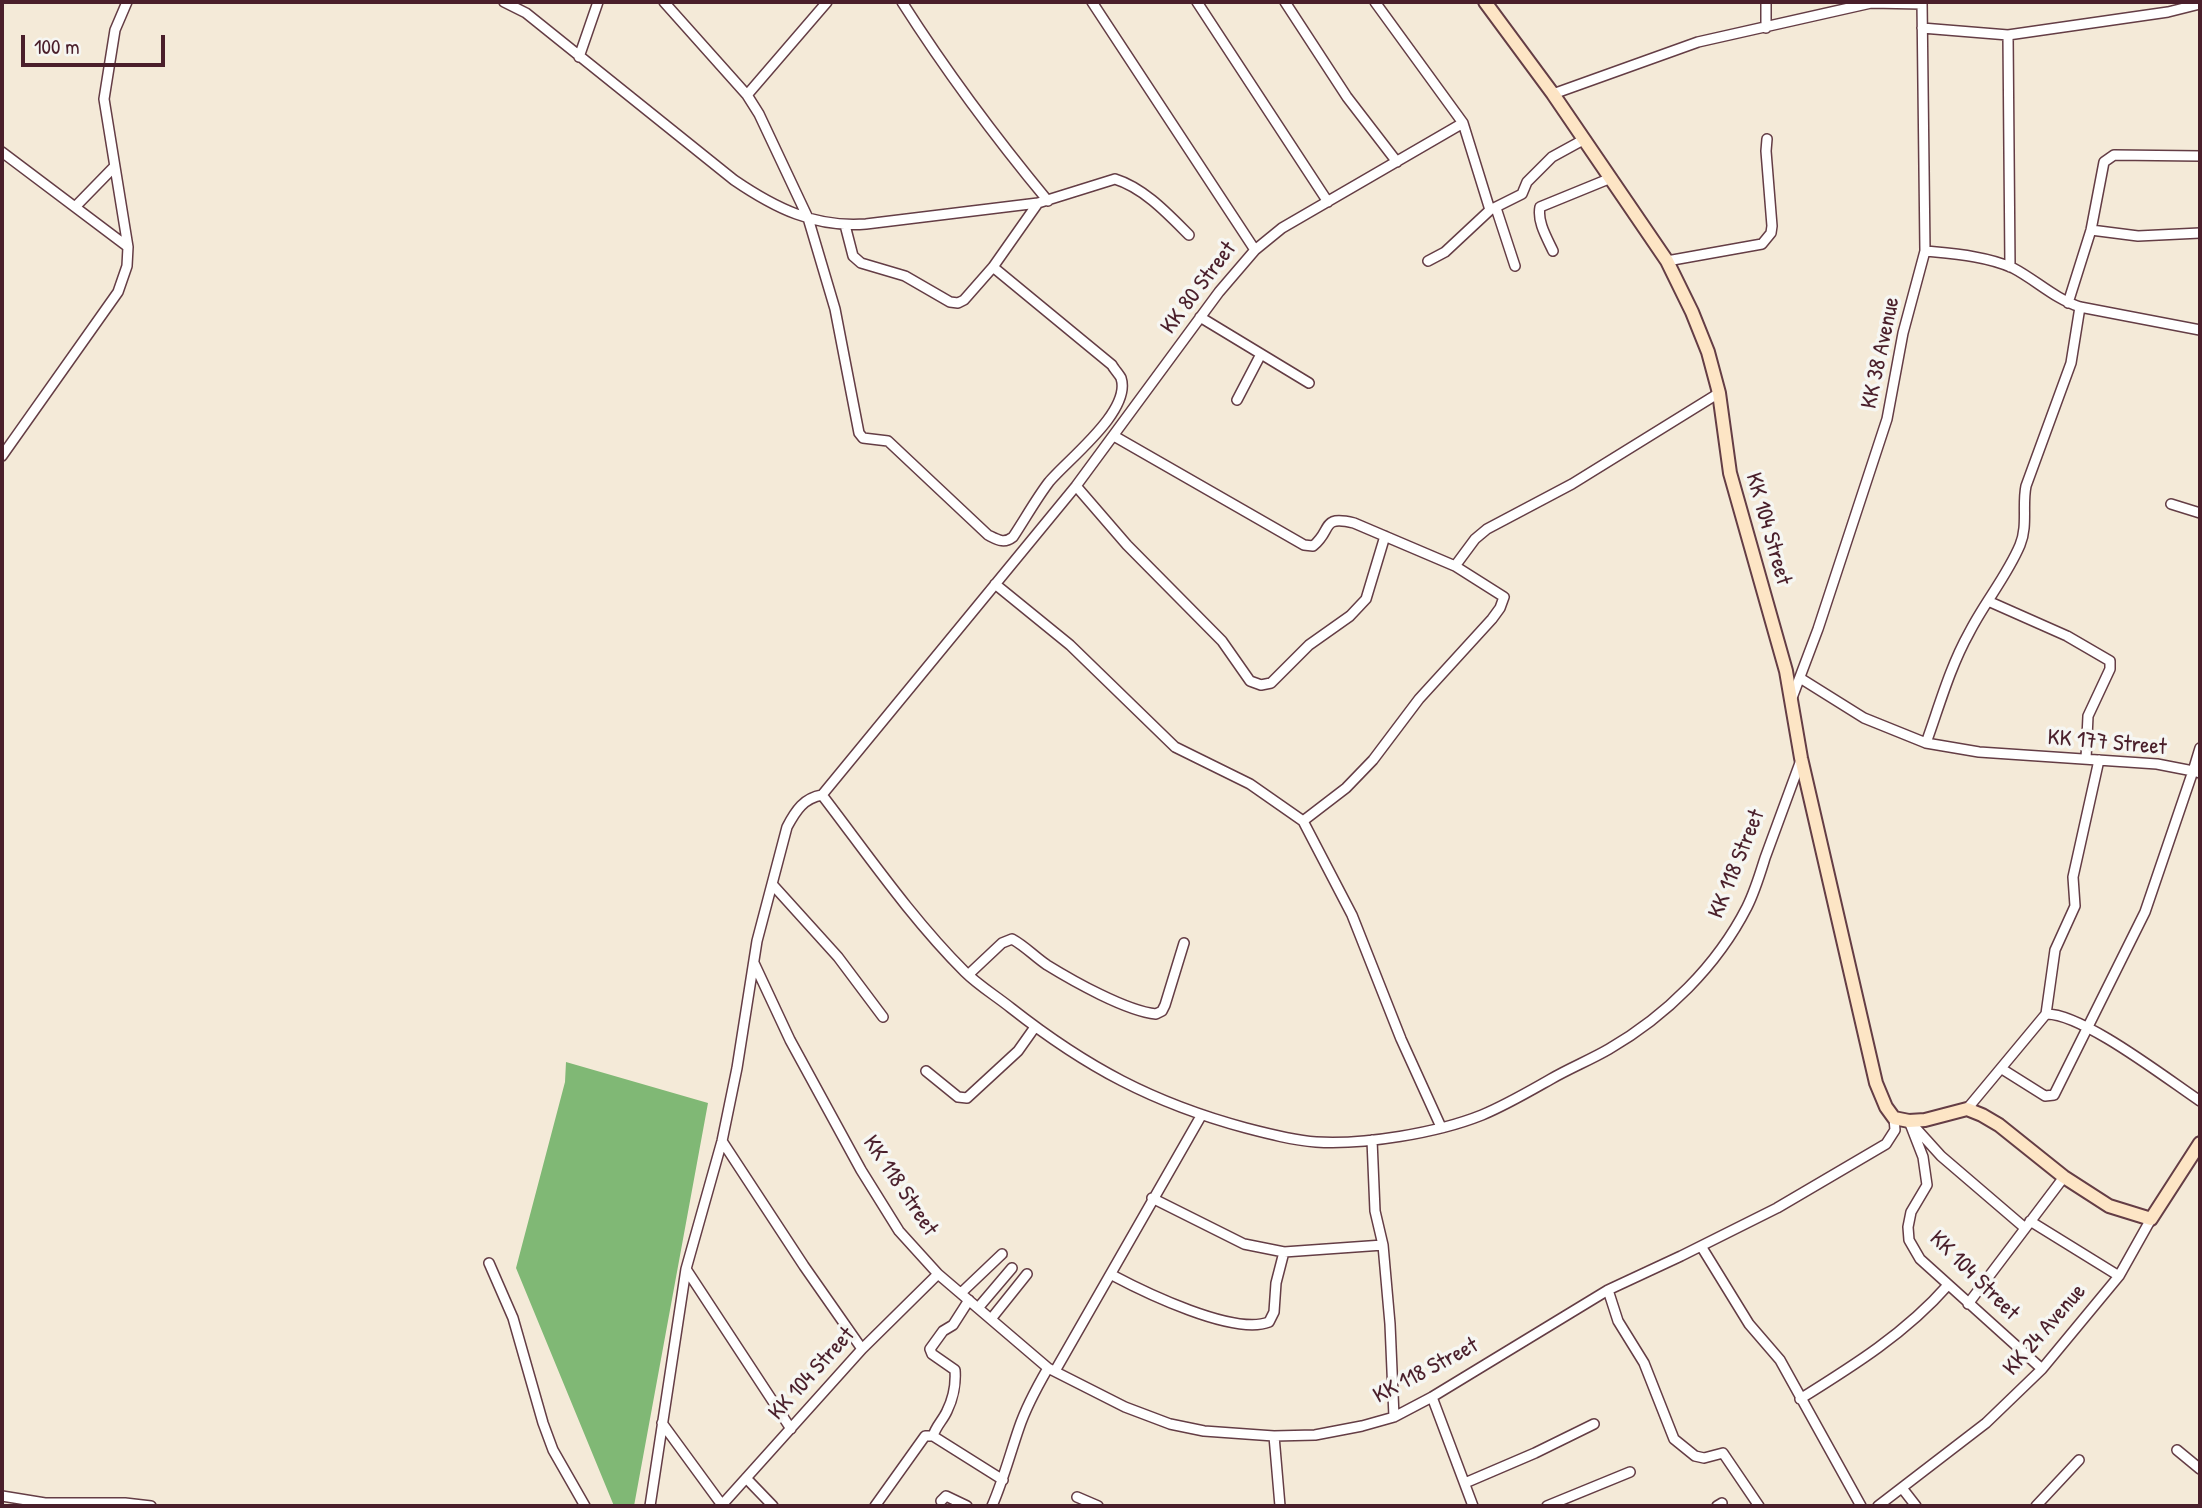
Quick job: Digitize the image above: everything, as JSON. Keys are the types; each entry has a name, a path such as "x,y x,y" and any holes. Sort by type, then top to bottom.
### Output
{"street":[{"path":"2,456 118,292 127,266 128,247 104,99 115,30 127,2"},
{"path":"504,2 526,13 734,180 766,202 808,218 845,225 945,216 1043,202 1115,179 1125,182 1162,209 1189,235"},
{"path":"525,2 526,13"},
{"path":"579,57 598,2"},
{"path":"664,2 747,95 759,114 808,218 835,309 859,433 863,438 888,441 988,535 999,541 1008,541 1048,483 1097,433 1116,408 1122,388 1121,378 1112,365 993,267"},
{"path":"747,95 827,2"},
{"path":"902,2 946,69 1043,202"},
{"name":"KK 80 Street","path":"650,1506 686,1269 722,1141 737,1068 757,941 794,813 809,797 822,795 995,584 1076,485 1200,317 1255,250 1092,2"},
{"path":"1197,2 1328,202"},
{"path":"1284,2 1347,97 1397,162"},
{"path":"1375,2 1463,123 1515,267"},
{"name":"KK 104 Street","path":"1485,2 1553,94 1667,261 1708,352 1719,393 1730,473 1792,698 1801,758 1876,1083 1894,1118"},
{"path":"1766,2 1766,28"},
{"path":"1553,94 1698,42 1871,3 1922,3"},
{"name":"KK 38 Avenue","path":"1792,698 1887,419 1903,333 1925,251 1922,3"},
{"path":"1922,28 2008,35 2168,12 2200,4"},
{"path":"2008,35 2010,267"},
{"path":"1255,250 1282,228 1463,123"},
{"path":"1667,261 1762,244 1768,240 1772,226 1767,139"},
{"path":"1428,261 1445,252 1493,209 1522,194 1527,182 1552,157 1583,140"},
{"path":"2,152 128,247"},
{"path":"2068,303 2091,230 2104,162 2108,157 2200,156"},
{"path":"75,207 114,167"},
{"path":"1553,251 1538,212 1540,207 1611,178"},
{"path":"845,225 853,256 861,263 922,284 950,302 958,303 964,300 993,267 1043,202"},
{"path":"2091,230 2138,236 2200,233"},
{"path":"1925,251 1978,257 2010,267 2068,303 2080,307 2200,330"},
{"path":"1926,743 1968,633 2021,543 2026,486 2067,375 2078,330 2080,307"},
{"path":"1200,317 1309,383"},
{"path":"1237,400 1261,354"},
{"path":"1455,566 1475,539 1487,530 1572,484 1719,393"},
{"path":"1114,436 1304,545 1313,546 1317,543 1331,522 1337,519 1455,566 1504,597 1500,608 1419,699 1364,769 1346,788 1303,821"},
{"path":"1076,485 1127,545 1222,641 1250,681 1261,685 1270,683 1309,645 1360,608 1366,599 1385,536"},
{"path":"2171,505 2200,513"},
{"path":"995,584 1070,645 1175,747 1250,785 1303,821 1352,915 1401,1039 1441,1127"},
{"path":"1988,601 2067,636 2110,661 2110,669 2088,716 2086,759"},
{"name":"KK 177 Street","path":"1800,678 1864,718 1926,743 1979,752 2157,764 2197,772 2145,912 2090,1027 2052,1096 2045,1096 2002,1069"},
{"path":"2197,772 2200,748"},
{"name":"KK 118 Street","path":"822,795 907,907 968,975 1035,1027 1098,1070 1201,1116 1276,1136 1316,1142 1372,1140 1441,1127 1479,1116 1510,1102 1610,1048 1684,992 1710,965 1749,904 1801,758"},
{"path":"1894,1118 1909,1121 1966,1109 2046,1014 2055,950 2074,906 2073,877 2099,760"},
{"path":"772,884 838,957 883,1017"},
{"path":"968,975 1002,943 1012,939 1075,981 1122,1003 1156,1014 1162,1011 1165,1004 1184,943"},
{"name":"KK 118 Street","path":"754,962 790,1040 861,1170 899,1231 938,1274 1051,1370 1125,1406 1170,1424 1230,1434 1315,1435 1394,1417 1433,1397 1608,1290 1777,1208 1886,1144 1895,1130 1894,1118"},
{"path":"2046,1014 2057,1014 2090,1027 2200,1101"},
{"path":"926,1071 958,1097 967,1098 1017,1051 1035,1027"},
{"path":"1966,1109 1999,1125 2064,1177 2109,1206 2151,1219"},
{"path":"992,1506 1032,1397 1112,1275 1152,1198 1201,1116"},
{"path":"1909,1121 1941,1156 2028,1225 2119,1276"},
{"name":"KK 104 Street","path":"1909,1121 1923,1157 1927,1185 1911,1212 1909,1240 1920,1259 2042,1369"},
{"path":"1372,1140 1375,1210 1383,1245 1394,1417"},
{"path":"722,1141 862,1349"},
{"name":"KK 24 Avenue","path":"1878,1506 1986,1423 2042,1369 2119,1276 2151,1219 2200,1143"},
{"path":"1968,1304 2064,1177"},
{"path":"1152,1198 1244,1244 1284,1252 1383,1245"},
{"path":"1702,1246 1749,1324 1780,1360 1861,1506"},
{"path":"1112,1275 1152,1296 1189,1310 1256,1325 1269,1322 1274,1312 1276,1283 1284,1252"},
{"path":"961,1293 1002,1254"},
{"path":"489,1263 513,1318 542,1423 553,1450 584,1505"},
{"path":"978,1308 1012,1268"},
{"path":"686,1269 791,1429"},
{"name":"KK 104 Street","path":"722,1506 862,1349 938,1274"},
{"path":"991,1319 1027,1274"},
{"path":"1800,1399 1853,1367 1888,1341 1929,1307 1948,1285"},
{"path":"1608,1290 1618,1321 1644,1363 1674,1438 1695,1456 1704,1458 1723,1453 1759,1506"},
{"path":"933,1436 936,1426 949,1408 955,1370 932,1354 930,1349 943,1331 953,1325 969,1300"},
{"path":"1433,1397 1474,1506"},
{"path":"662,1423 722,1506"},
{"path":"1465,1483 1594,1424"},
{"path":"875,1506 925,1436 933,1436 1003,1480"},
{"path":"1274,1436 1280,1506"},
{"path":"2177,1450 2200,1469"},
{"path":"2036,1506 2079,1460"},
{"path":"1547,1506 1629,1472"},
{"path":"746,1478 773,1506"},
{"path":"1902,1488 1916,1506"},
{"path":"2,1496 45,1503 125,1503 151,1506"},
{"path":"942,1501 946,1496 967,1506"},
{"path":"1077,1497 1098,1506"}],"green space":[{"path":"566,1062 708,1103 634,1506 614,1506 516,1268 565,1082"}]}
